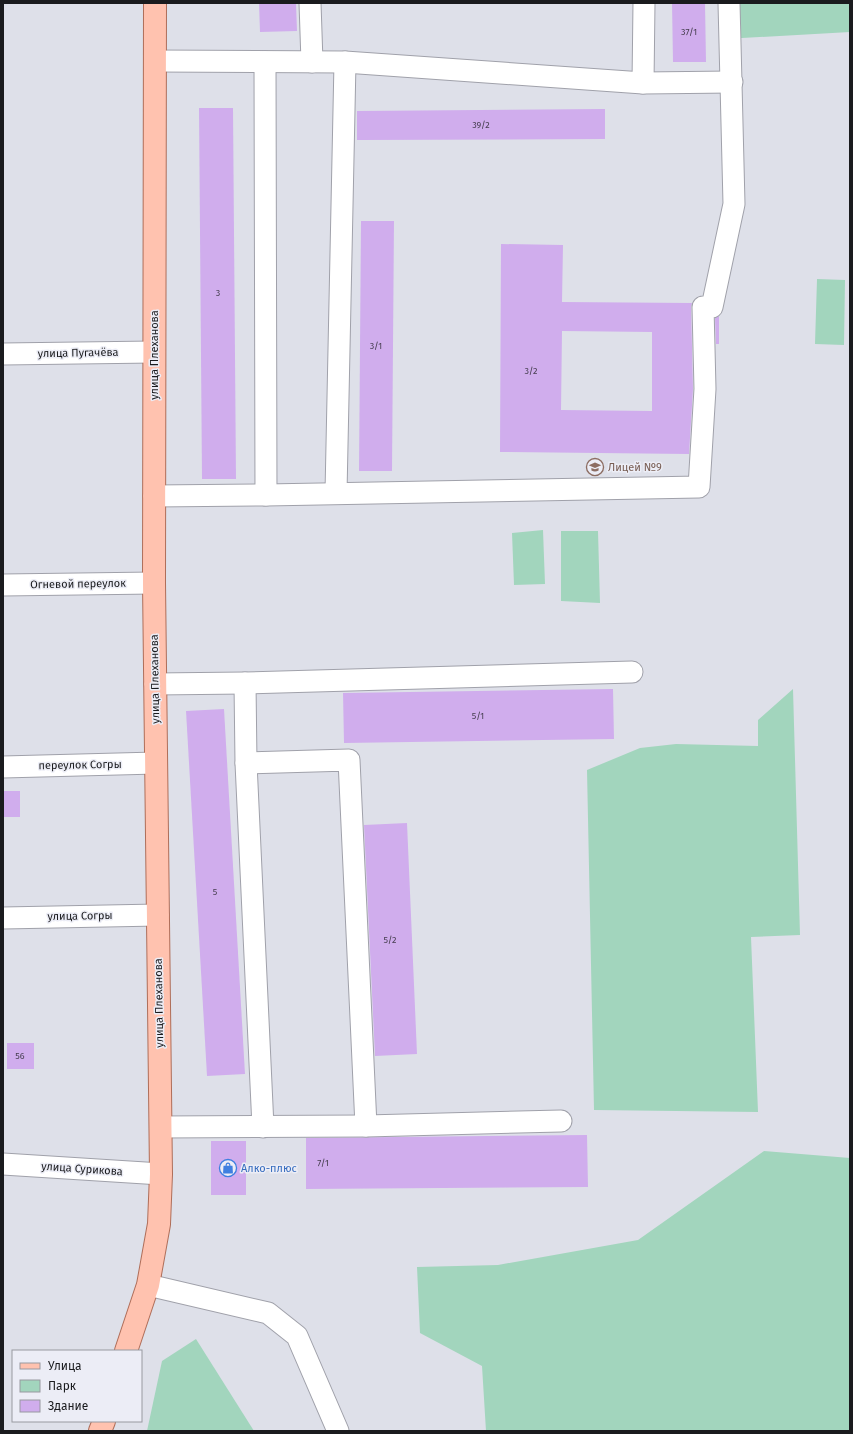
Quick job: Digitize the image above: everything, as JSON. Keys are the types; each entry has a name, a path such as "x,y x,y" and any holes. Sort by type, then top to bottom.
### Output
{"main road":[{"name":"улица Плеханова","path":"126,1350 148,1285 159,1224 161,1174 154,583 155,3"}],"street":[{"path":"310,3 312,62"},
{"path":"643,83 644,3"},
{"path":"154,496 699,487 705,389 702,307 712,307 734,204 732,82 728,3"},
{"path":"155,61 345,62 643,83 732,82"},
{"path":"265,62 266,495"},
{"path":"336,494 345,62"},
{"name":"улица Пугачёва","path":"3,354 154,352"},
{"name":"Огневой переулок","path":"3,585 154,583"},
{"path":"155,684 245,683 632,672"},
{"path":"245,683 246,763 264,1127"},
{"path":"246,763 349,760 366,1126"},
{"name":"переулок Согры","path":"3,767 156,763"},
{"name":"улица Согры","path":"3,918 158,915"},
{"path":"161,1127 366,1126 561,1121"},
{"name":"улица Сурикова","path":"3,1164 161,1174"},
{"path":"148,1285 268,1313 297,1336 338,1431"}],"green space":[{"path":"725,3 850,3 850,32 724,39"},
{"path":"817,279 845,280 844,345 815,344"},
{"path":"543,530 545,584 514,585 512,533"},
{"path":"561,531 598,531 600,603 561,601"},
{"path":"793,689 800,935 751,937 758,1112 594,1110 587,770 640,748 676,744 758,746 758,720"},
{"path":"764,1151 850,1158 850,1431 486,1431 482,1366 420,1333 417,1267 498,1265 638,1240"},
{"path":"196,1339 254,1431 147,1431 162,1361"}],"building":[{"path":"259,3 296,3 297,31 260,32"},
{"path":"672,3 705,3 706,62 673,62"},
{"path":"199,108 233,108 236,479 202,479"},
{"path":"605,109 605,139 357,140 357,111"},
{"path":"361,221 394,221 392,471 359,471"},
{"path":"501,244 563,245 562,302 692,303 693,389 689,454 500,452","holes":["562,331 652,332 652,411 561,410"]},
{"path":"719,316 719,344 716,344 715,318"},
{"path":"613,689 614,739 344,743 343,693"},
{"path":"224,709 245,1074 207,1076 186,711"},
{"path":"3,791 20,791 20,817 3,817"},
{"path":"407,823 417,1054 375,1056 364,825"},
{"path":"7,1043 34,1043 34,1069 7,1069"},
{"path":"587,1135 588,1187 306,1189 306,1138"},
{"name":"Алко-плюс","path":"211,1141 246,1141 246,1195 211,1195"}],"place":[{"name":"Лицей №9","path":"595,467"},
{"name":"Алко-плюс","path":"228,1168"}]}
